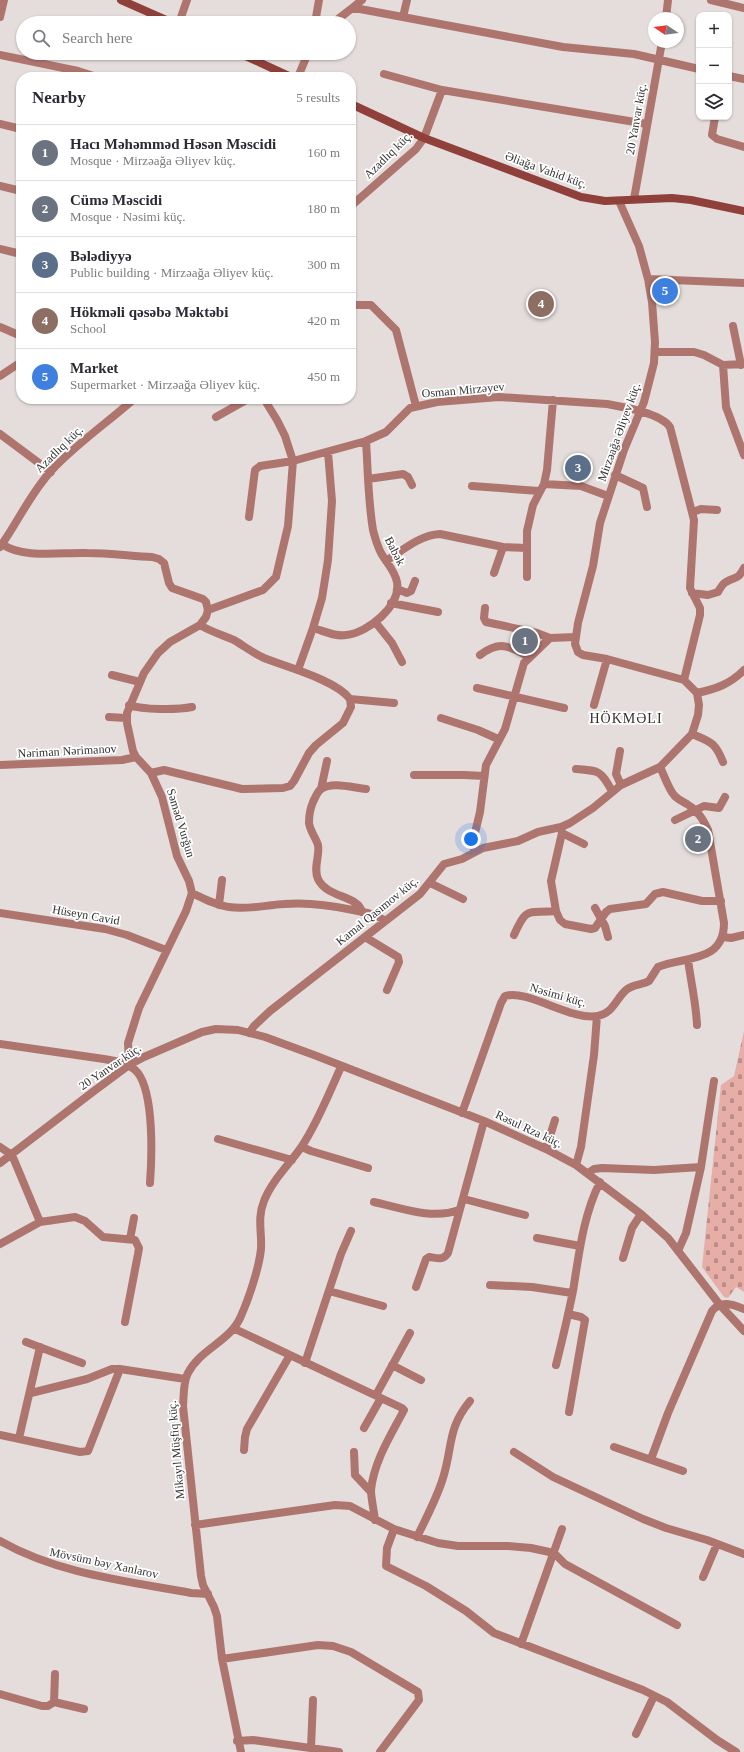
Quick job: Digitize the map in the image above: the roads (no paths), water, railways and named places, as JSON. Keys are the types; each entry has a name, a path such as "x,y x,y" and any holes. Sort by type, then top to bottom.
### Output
{"street":[{"path":"0,17 4,0"},
{"path":"121,0 157,16"},
{"path":"181,16 187,0"},
{"path":"316,16 319,0"},
{"path":"342,16 362,0"},
{"path":"403,17 407,0"},
{"path":"667,12 668,0"},
{"path":"711,0 744,8"},
{"path":"351,9 403,17 563,47 612,51 659,59 696,68"},
{"name":"20 Yanvar küç.","path":"634,199 661,48"},
{"path":"0,55 16,58"},
{"path":"24,60 81,72"},
{"path":"254,60 280,72"},
{"path":"300,72 305,60"},
{"path":"384,74 442,90 647,124"},
{"path":"732,77 744,79"},
{"path":"424,138 442,90"},
{"name":"Əliağa Vahid küç.","path":"356,106 424,138 571,193 599,201 672,198 692,200 744,211"},
{"path":"714,120 712,135 716,139 744,147"},
{"path":"0,124 16,128"},
{"name":"Azadlıq küç.","path":"356,202 409,155 424,138"},
{"path":"0,186 16,190"},
{"name":"Mirzəağa Əliyev küç.","path":"607,659 583,655 576,648 575,637 590,580 600,523 615,475 640,412 652,375 654,352 652,302 648,279 639,246 619,201"},
{"path":"0,249 16,253"},
{"path":"648,279 744,283"},
{"path":"356,305 371,306 396,330 416,406"},
{"path":"654,352 694,352 704,355 723,365 742,364 733,326"},
{"path":"0,327 16,334"},
{"path":"0,376 16,365"},
{"path":"723,365 726,407 744,455"},
{"name":"Osman Mirzəyev","path":"249,517 255,470 260,466 293,461 366,441 386,432 404,413 410,408 416,406 438,402 499,397 607,404 661,419 670,427 693,512 694,529 690,588 692,593"},
{"path":"527,577 527,531 533,505 542,488 548,462 553,400"},
{"name":"Azadlıq küç.","path":"1,545 25,505 50,472 128,404"},
{"path":"216,417 239,404"},
{"path":"208,610 263,590 276,577 288,526 293,461 285,436 267,404"},
{"path":"0,434 50,472"},
{"name":"Babək","path":"366,441 369,508 375,539 397,582 397,589"},
{"path":"298,670 322,598 328,560 332,501 328,452"},
{"path":"368,479 403,474 408,477 412,485"},
{"path":"615,475 643,488 647,507"},
{"path":"472,486 542,488 581,486 608,496"},
{"path":"693,512 701,510 717,510"},
{"path":"386,561 422,537 432,534 440,534 503,547 526,548"},
{"path":"1,545 27,552 88,553 152,557 159,559 164,563 172,588 203,599 208,606 206,617 200,625 214,633 236,641 262,657 298,670 337,688 346,694 350,699 350,707 343,723 316,745 309,753 290,786 283,788 242,788 164,770 151,773"},
{"path":"494,573 503,547"},
{"path":"692,593 708,595 718,592 721,586 726,582 738,577 744,568"},
{"path":"313,628 335,635 345,636 356,633 376,623 396,596 397,589 407,593 411,590 415,581"},
{"path":"684,680 700,615 700,608 692,593"},
{"path":"391,603 438,612"},
{"path":"485,608 484,618 486,622 537,633 550,638 575,637"},
{"path":"376,623 392,643 402,662"},
{"name":"Səməd Vurğun","path":"192,893 189,881 177,856 162,797 151,773 136,757 126,718 129,705 152,662 164,647 200,625"},
{"path":"474,852 473,841 480,812 484,776 490,756 498,739 505,729 513,696 524,663 550,638"},
{"path":"480,655 490,648 500,645 516,650 529,657"},
{"path":"594,705 607,659 684,680 697,693 723,686 735,679 744,670"},
{"path":"112,675 140,682"},
{"path":"477,688 564,708"},
{"name":"Kamal Qasımov küç.","path":"249,1033 254,1026 270,1011 420,894 444,864 462,859 474,852 490,846 518,841 538,832 562,830 621,785 660,767 692,734 698,715 699,705 697,693"},
{"path":"350,699 394,703"},
{"path":"129,705 137,707 184,709 192,707"},
{"path":"109,717 126,718"},
{"path":"441,718 478,730 498,739"},
{"path":"692,734 709,741 717,747 723,762"},
{"path":"620,751 616,774 621,785"},
{"name":"Nəriman Nərimanov","path":"0,765 122,760 136,757"},
{"path":"328,761 321,789 317,794 310,811 309,824 318,844 316,871 317,878 322,885 334,895 356,902 362,912"},
{"path":"660,767 673,794 696,810 704,821 708,830 721,901 724,923 723,937 731,938 744,935"},
{"path":"576,769 597,771 603,775 612,791"},
{"path":"414,775 464,774 484,776"},
{"path":"321,789 336,786 366,789"},
{"path":"675,820 704,806 719,808 725,797"},
{"path":"584,844 562,830 551,881 556,911 560,920 565,924 591,929 595,928 602,920 606,912 610,909 646,904 659,892 707,902 721,901"},
{"path":"219,905 222,880"},
{"path":"430,883 463,899"},
{"path":"129,1065 127,1051 131,1032 142,1000 186,911 192,893 219,905 237,908 306,903 332,905 380,917 385,921"},
{"path":"332,905 334,895"},
{"path":"595,908 602,920 608,937"},
{"path":"514,935 522,918 526,914 532,912 556,911"},
{"name":"Hüseyn Cavid","path":"0,913 105,929 128,935 166,950"},
{"path":"365,937 398,957 399,962 387,990"},
{"name":"Nəsimi küç.","path":"462,1113 501,1003 505,996 517,995 579,1015 597,1016 611,1010 625,991 631,987 649,981 658,966 688,960 716,949 723,937"},
{"path":"688,960 691,987 696,1002 697,1024"},
{"path":"576,1165 581,1147 594,1055 597,1016"},
{"name":"20 Yanvar küç.","path":"0,1163 129,1065 163,1048 202,1032 225,1029 249,1033"},
{"name":"Rəsul Rza küç.","path":"249,1033 302,1050 341,1067 484,1121 546,1149 576,1165 641,1214 668,1238 720,1304 744,1331"},
{"path":"0,1044 118,1061 129,1065 138,1073 149,1110 152,1149 150,1183"},
{"path":"31,1393 87,1379 112,1369 185,1379 199,1359 235,1328 242,1315 259,1260 261,1247 261,1208 271,1188 302,1147 341,1067"},
{"path":"678,1251 686,1233 702,1167 714,1081"},
{"path":"546,1149 555,1120"},
{"path":"416,1287 426,1259 429,1257 441,1259 448,1253 459,1210 464,1199 484,1121"},
{"path":"218,1139 292,1160"},
{"path":"0,1147 12,1155 40,1222"},
{"path":"302,1147 368,1168"},
{"path":"588,1174 594,1169 602,1168 654,1170 702,1167"},
{"path":"556,1365 568,1314 580,1246 592,1198 600,1182"},
{"path":"464,1199 525,1215"},
{"path":"374,1202 430,1213 449,1214 459,1210"},
{"path":"623,1258 632,1228 641,1214"},
{"path":"0,1244 40,1222 75,1217 86,1221 103,1236 130,1239 138,1243 139,1248 125,1322"},
{"path":"130,1239 134,1218"},
{"path":"305,1363 341,1254 352,1231"},
{"path":"536,1238 580,1246"},
{"path":"490,1285 532,1287 572,1293"},
{"path":"329,1291 384,1306"},
{"path":"652,1459 668,1413 712,1312 720,1304 732,1305 744,1309"},
{"path":"568,1314 581,1317 585,1320 569,1412"},
{"path":"235,1328 305,1363 378,1396 404,1410 386,1444 378,1464 371,1492"},
{"path":"364,1428 392,1366 410,1333"},
{"path":"26,1342 82,1363"},
{"path":"19,1438 31,1393 40,1347"},
{"path":"244,1450 247,1429 290,1355"},
{"path":"392,1366 422,1380"},
{"path":"0,1435 80,1452 88,1451 120,1369"},
{"name":"Mikayıl Müşfiq küç.","path":"185,1379 183,1406 201,1576 217,1616 222,1659 237,1740 241,1752"},
{"path":"417,1537 443,1479 456,1421 470,1401"},
{"path":"614,1447 683,1471"},
{"path":"354,1452 355,1475 371,1492 374,1502 375,1520"},
{"path":"514,1452 553,1476 643,1519 744,1554"},
{"path":"195,1525 335,1505 350,1506 394,1529 417,1537 458,1546 508,1546 554,1553 565,1564 677,1625"},
{"path":"394,1529 387,1548 386,1566 426,1586 466,1611 494,1632 521,1644 553,1654 654,1696 676,1708 717,1740 736,1752"},
{"path":"521,1644 562,1529"},
{"name":"Mövsüm bəy Xanlarov","path":"0,1541 44,1562 71,1570 190,1593 208,1594"},
{"path":"703,1577 718,1544"},
{"path":"222,1659 318,1645 333,1646 350,1652 364,1660 418,1692 419,1700 380,1752"},
{"path":"54,1702 55,1674"},
{"path":"0,1694 42,1706 48,1706 54,1702 84,1710"},
{"path":"636,1734 654,1696"},
{"path":"312,1748 313,1700"},
{"path":"237,1740 253,1740 339,1752"}],"place":[{"name":"Market","path":"665,291"},
{"name":"Hökməli qəsəbə Məktəbi","path":"541,304"},
{"name":"Bələdiyyə","path":"578,468"},
{"name":"Hacı Məhəmməd Həsən Məscidi","path":"525,641"},
{"name":"Cümə Məscidi","path":"698,839"}],"district":[{"name":"HÖKMƏLI","path":"626,718"}]}
